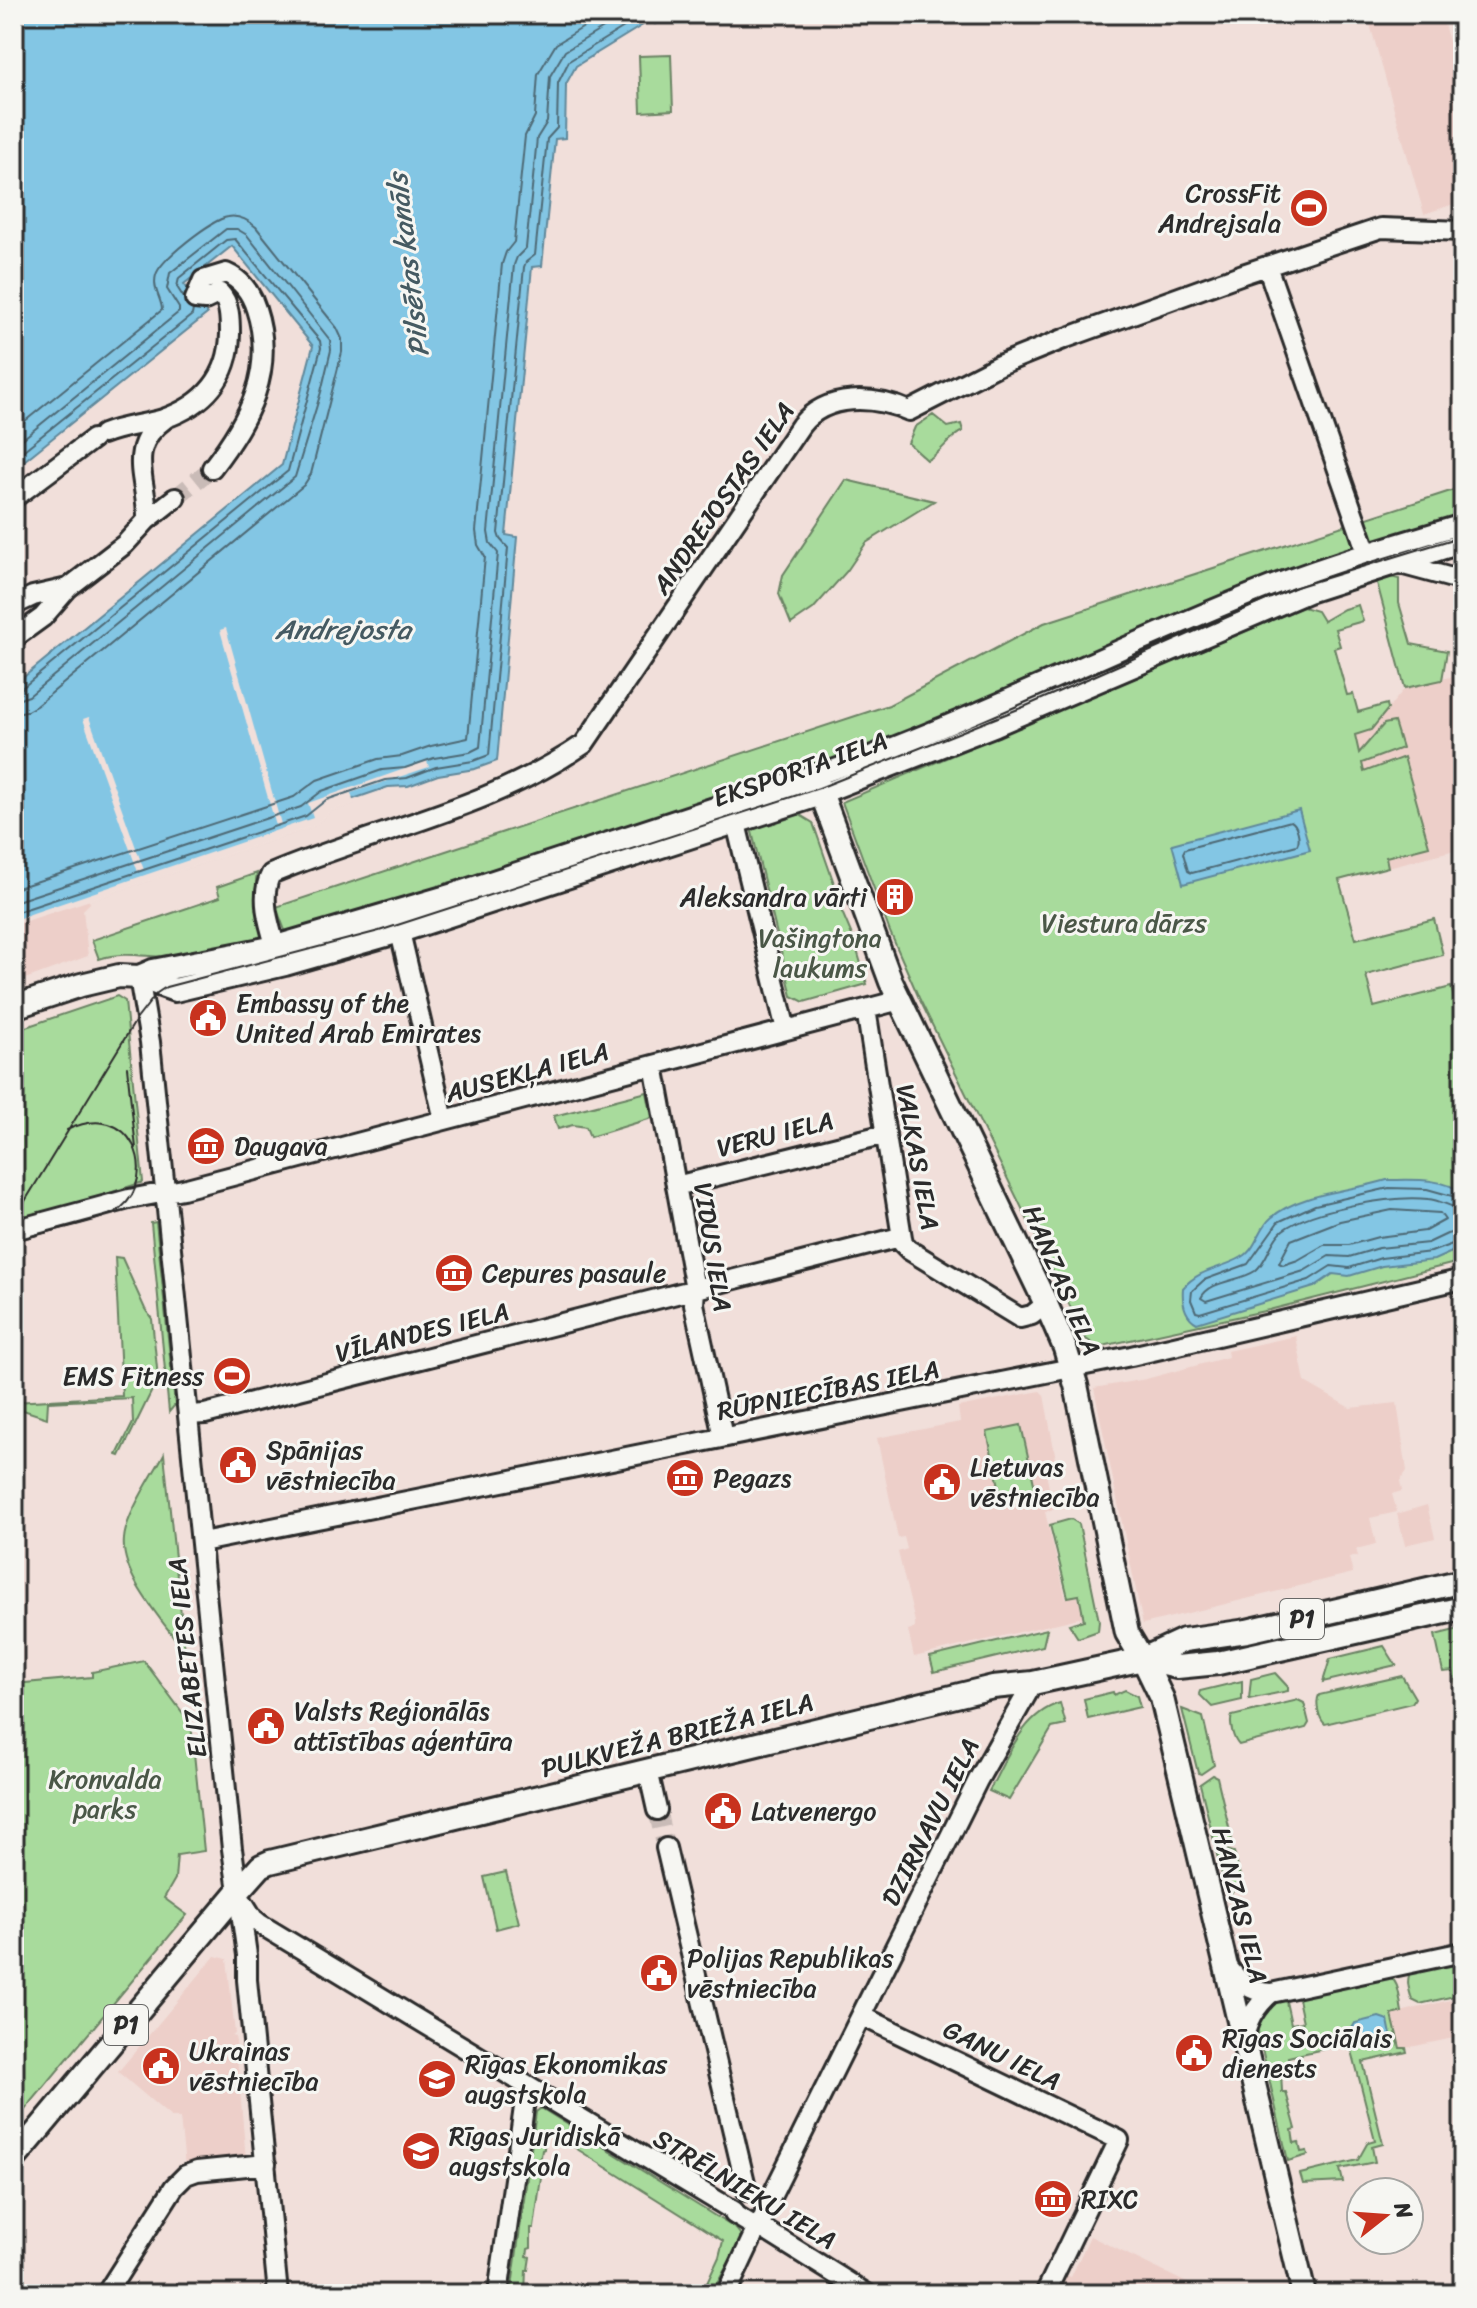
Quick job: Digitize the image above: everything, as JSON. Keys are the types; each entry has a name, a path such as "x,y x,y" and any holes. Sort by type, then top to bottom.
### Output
{"main road":[{"name":"EKSPORTA IELA","path":"139,977 175,990 278,956 398,922 818,785"},
{"name":"HANZAS IELA","path":"818,785 900,1000 1046,1304 1071,1367 1125,1625 1162,1698 1304,2294"},
{"name":"EKSPORTA IELA","path":"14,1007 103,979 139,977 153,971 278,956"},
{"name":"PULKVEŽA BRIEŽA IELA","path":"237,1893 261,1866 270,1862 993,1687 1033,1683 1143,1659 1184,1640 1247,1631 1463,1581"},
{"name":"PULKVEŽA BRIEŽA IELA","path":"1143,1659 1177,1667 1218,1663 1463,1608"},
{"name":"P1","path":"14,2159 237,1893"}],"street":[{"name":"ANDREJOSTAS IELA","path":"278,956 265,894 271,874 480,800 560,761 584,744 809,415 819,408 867,399 909,411 988,370 1052,344 1381,228 1463,231"},
{"path":"1267,266 1365,547"},
{"path":"14,498 98,437 170,415 215,386 229,352 229,317 223,295 214,295 205,300 195,299 203,280 226,273 236,277 254,302 264,344 263,368 256,395 235,436 212,468"},
{"path":"147,520 148,505 140,471 141,452 147,438 170,415"},
{"path":"14,638 43,617 68,588 125,544 147,520 175,498"},
{"name":"EKSPORTA IELA","path":"818,785 996,726 1284,603 1399,563 1463,524"},
{"name":"EKSPORTA IELA","path":"818,785 937,730 1270,587 1385,547 1463,543"},
{"path":"1426,545 1434,573"},
{"path":"1385,547 1389,558 1399,563 1463,581"},
{"path":"14,605 33,596 68,588"},
{"path":"734,813 786,1030"},
{"path":"398,922 444,1120"},
{"name":"ELIZABETES IELA","path":"139,977 147,1016 237,1893 247,1955 278,2294"},
{"path":"147,1016 157,1002 175,990"},
{"name":"AUSEKĻA IELA","path":"14,1230 900,1000"},
{"name":"VALKAS IELA","path":"866,1009 900,1237 909,1250 1020,1318 1032,1315 1046,1304"},
{"name":"VIDUS IELA","path":"654,1065 695,1289 694,1304 723,1437"},
{"name":"VERU IELA","path":"676,1186 886,1134"},
{"name":"VĪLANDES IELA","path":"188,1415 220,1410 900,1237"},
{"name":"RŪPNIECĪBAS IELA","path":"202,1542 1071,1367 1463,1279"},
{"name":"DZIRNAVU IELA","path":"726,2294 978,1780 1033,1683"},
{"path":"648,1770 657,1810"},
{"path":"666,1848 747,2191 734,2211"},
{"name":"STRĒLNIEKU IELA","path":"237,1893 260,1924 867,2294"},
{"path":"1225,1963 1246,1986 1257,1992 1271,1993 1463,1952"},
{"path":"1244,2041 1249,2021 1271,1993"},
{"name":"GANU IELA","path":"862,2016 1119,2140 1045,2294"},
{"path":"498,2294 525,2100 530,2088"},
{"path":"106,2294 174,2187 186,2175 197,2171 266,2164"},
{"path":"747,2191 769,2201"}],"shaded area":[{"path":"1367,14 1441,14 1453,55 1463,52 1463,201 1424,214"},
{"path":"1463,674 1463,848 1388,867 1354,735 1371,730 1405,688"},
{"path":"87,896 90,903 83,910 88,956 14,983 14,921"},
{"path":"1296,1336 1305,1382 1350,1408 1397,1403 1407,1471 1400,1481 1402,1491 1392,1494 1397,1512 1370,1518 1376,1544 1356,1549 1358,1556 1349,1558 1353,1573 1143,1624 1094,1388 1146,1379 1228,1357 1227,1351"},
{"path":"1040,1391 1044,1395 1055,1454 1054,1460 1044,1462 1053,1509 1045,1512 1066,1598 1078,1596 1083,1617 914,1657 908,1630 915,1628 915,1622 898,1552 907,1549 904,1537 898,1538 877,1438 960,1422 958,1407"},
{"path":"1427,1505 1435,1538 1405,1545 1397,1514"},
{"path":"215,1956 227,1959 235,2034 231,2036 235,2037 236,2042 246,2160 185,2166 180,2118 172,2118 118,2072"},
{"path":"1463,1997 1463,2036 1401,2049 1392,2014"},
{"path":"1090,2236 1189,2284 1191,2294 1056,2294 1066,2275 1071,2277"}],"green space":[{"path":"671,55 673,110 641,112 639,56"},
{"path":"933,415 948,427 961,424 963,431 927,460 908,443 915,427"},
{"path":"846,480 934,501 866,543 847,571 813,609 791,624 779,594 783,575"},
{"path":"1463,487 1463,516 1276,572 930,726 465,886 286,933 276,907 889,705 1044,623"},
{"path":"1386,576 1399,579 1399,603 1411,644 1447,651 1442,680 1405,688 1377,583 1378,579"},
{"name":"Viestura dārzs","path":"1358,605 1363,621 1335,629 1340,646 1334,648 1347,695 1353,694 1358,712 1387,704 1388,709 1371,730 1355,735 1359,753 1384,724 1394,722 1402,748 1362,763 1364,772 1404,757 1429,846 1386,857 1388,867 1339,880 1356,939 1434,919 1443,955 1366,975 1374,1007 1451,987 1463,1033 1463,1261 1269,1310 1098,1347 1086,1339 919,998 890,932 842,802 1303,607 1317,611 1323,621"},
{"name":"Vašingtona laukums","path":"795,812 813,823 867,984 804,1002 792,996 752,832 759,823"},
{"path":"257,873 260,939 185,956 128,955 99,959 92,940 220,897 217,887"},
{"path":"117,996 125,1001 143,1182 27,1220 14,1205 14,1031"},
{"path":"647,1092 652,1118 590,1137 586,1127 573,1125 558,1129 554,1116"},
{"path":"156,1222 175,1405 169,1412 151,1223"},
{"path":"115,1257 122,1258 152,1319 158,1378 120,1456 117,1455 133,1423 132,1398 48,1402 47,1418 14,1407 14,1402 122,1396"},
{"path":"1021,1425 1035,1488 1001,1495 987,1432"},
{"path":"164,1454 185,1652 136,1583 125,1553 124,1539 129,1518"},
{"path":"1071,1519 1079,1524 1099,1621 1098,1631 1078,1638 1069,1624 1084,1620 1079,1595 1068,1597 1050,1525"},
{"path":"1463,1590 1463,1596 1436,1605 1243,1652 1190,1657 1190,1651 1277,1636"},
{"path":"1463,1628 1463,1715 1453,1671 1443,1672 1435,1635"},
{"path":"1047,1629 1043,1646 934,1672 930,1657"},
{"path":"1384,1646 1396,1665 1323,1682 1330,1659"},
{"name":"Kronvalda parks","path":"144,1661 191,1724 204,1851 177,1855 175,1879 164,1898 187,1915 14,2123 14,1684 92,1677 92,1672"},
{"path":"1275,1673 1288,1691 1249,1699 1251,1679"},
{"path":"1402,1676 1415,1698 1412,1703 1325,1724 1321,1718 1319,1695"},
{"path":"1242,1681 1242,1700 1212,1707 1199,1694 1200,1691"},
{"path":"1125,1690 1137,1696 1140,1707 1088,1719 1084,1699 1113,1692 1114,1695"},
{"path":"1298,1700 1304,1703 1309,1723 1306,1728 1239,1745 1231,1727 1232,1716"},
{"path":"1060,1703 1066,1725 1052,1728 1009,1800 989,1791 1026,1727 1035,1717"},
{"path":"1182,1709 1203,1717 1214,1765 1201,1774 1198,1773"},
{"path":"1213,1775 1217,1777 1232,1840 1227,1844 1214,1841 1200,1784"},
{"path":"1218,1848 1234,1852 1241,1880 1231,1894 1227,1894 1216,1851"},
{"path":"506,1872 519,1923 496,1929 484,1877"},
{"path":"1463,1958 1463,1994 1420,2004 1412,2000 1408,1981 1412,1969"},
{"path":"1386,1975 1394,1980 1398,1990 1402,2012 1392,2015 1400,2048 1406,2048 1407,2052 1363,2062 1383,2144 1372,2147 1375,2162 1340,2169 1343,2182 1303,2184 1300,2174 1358,2160 1368,2142 1375,2140 1350,2043 1288,2057 1290,2067 1281,2070 1282,2092 1286,2092 1296,2129 1292,2130 1294,2143 1299,2142 1301,2152 1307,2151 1308,2155 1288,2161 1257,2027 1259,2018 1277,2002 1276,1999 1285,1997 1291,2024 1303,2022 1297,1994"},
{"path":"541,2108 736,2229 740,2234 740,2243 711,2294 702,2294 723,2241 550,2132 545,2134 539,2169 542,2170 534,2228 531,2228 531,2248 527,2256 530,2257 525,2294 511,2294 536,2112"}],"water":[{"name":"Andrejosta","path":"14,14 670,14 655,24 651,20 576,66 566,84 565,138 555,139 542,266 532,267 506,535 517,537 497,761 475,769 438,775 408,786 388,787 330,807 311,823 14,921 14,685 282,465 313,346 232,246 184,284 207,314 14,469"},
{"path":"1299,810 1310,850 1183,884 1172,844"},
{"path":"1387,1180 1436,1182 1463,1193 1463,1247 1434,1260 1382,1266 1349,1276 1333,1274 1314,1287 1197,1323 1189,1316 1183,1288 1197,1276 1247,1254 1271,1218 1311,1198"},
{"path":"1379,2017 1388,2020 1392,2040 1388,2045 1373,2047 1366,2037 1353,2034 1351,2030 1355,2023"}],"pier":[{"path":"226,628 281,824 276,826 220,630"},
{"path":"89,717 144,870 138,872 83,719"},
{"path":"427,761 429,767 351,793 354,804 331,811 313,827 14,925 14,920 33,913 313,818 308,803"}],"tunnel":[{"path":"175,498 212,468"},
{"path":"657,1810 666,1848"}],"tram line":[{"path":"14,1219 136,1020 157,993 166,987 379,931 819,788 1026,706 1293,588 1463,536"},
{"path":"127,1067 136,1148"},
{"path":"14,1242 111,1214 132,1195 138,1179 138,1161 133,1145 123,1132 109,1124 90,1123 67,1130"}],"place":[{"name":"CrossFit Andrejsala","path":"1309,208"},
{"name":"Aleksandra vārti","path":"895,897"},
{"name":"Embassy of the United Arab Emirates","path":"208,1018"},
{"name":"Daugava","path":"206,1146"},
{"name":"Cepures pasaule","path":"454,1273"},
{"name":"EMS Fitness","path":"232,1376"},
{"name":"Spānijas vēstniecība","path":"238,1465"},
{"name":"Pegazs","path":"685,1478"},
{"name":"Lietuvas vēstniecība","path":"942,1482"},
{"name":"Valsts Reģionālās attīstības aģentūra","path":"266,1726"},
{"name":"Latvenergo","path":"723,1811"},
{"name":"Polijas Republikas vēstniecība","path":"659,1973"},
{"name":"Rīgas Sociālais dienests","path":"1194,2053"},
{"name":"Ukrainas vēstniecība","path":"161,2066"},
{"name":"Rīgas Ekonomikas augstskola","path":"437,2079"},
{"name":"Rīgas Juridiskā augstskola","path":"421,2151"},
{"name":"RIXC","path":"1053,2199"}],"water label":[{"name":"Pilsētas kanāls","path":"408,265"}]}
